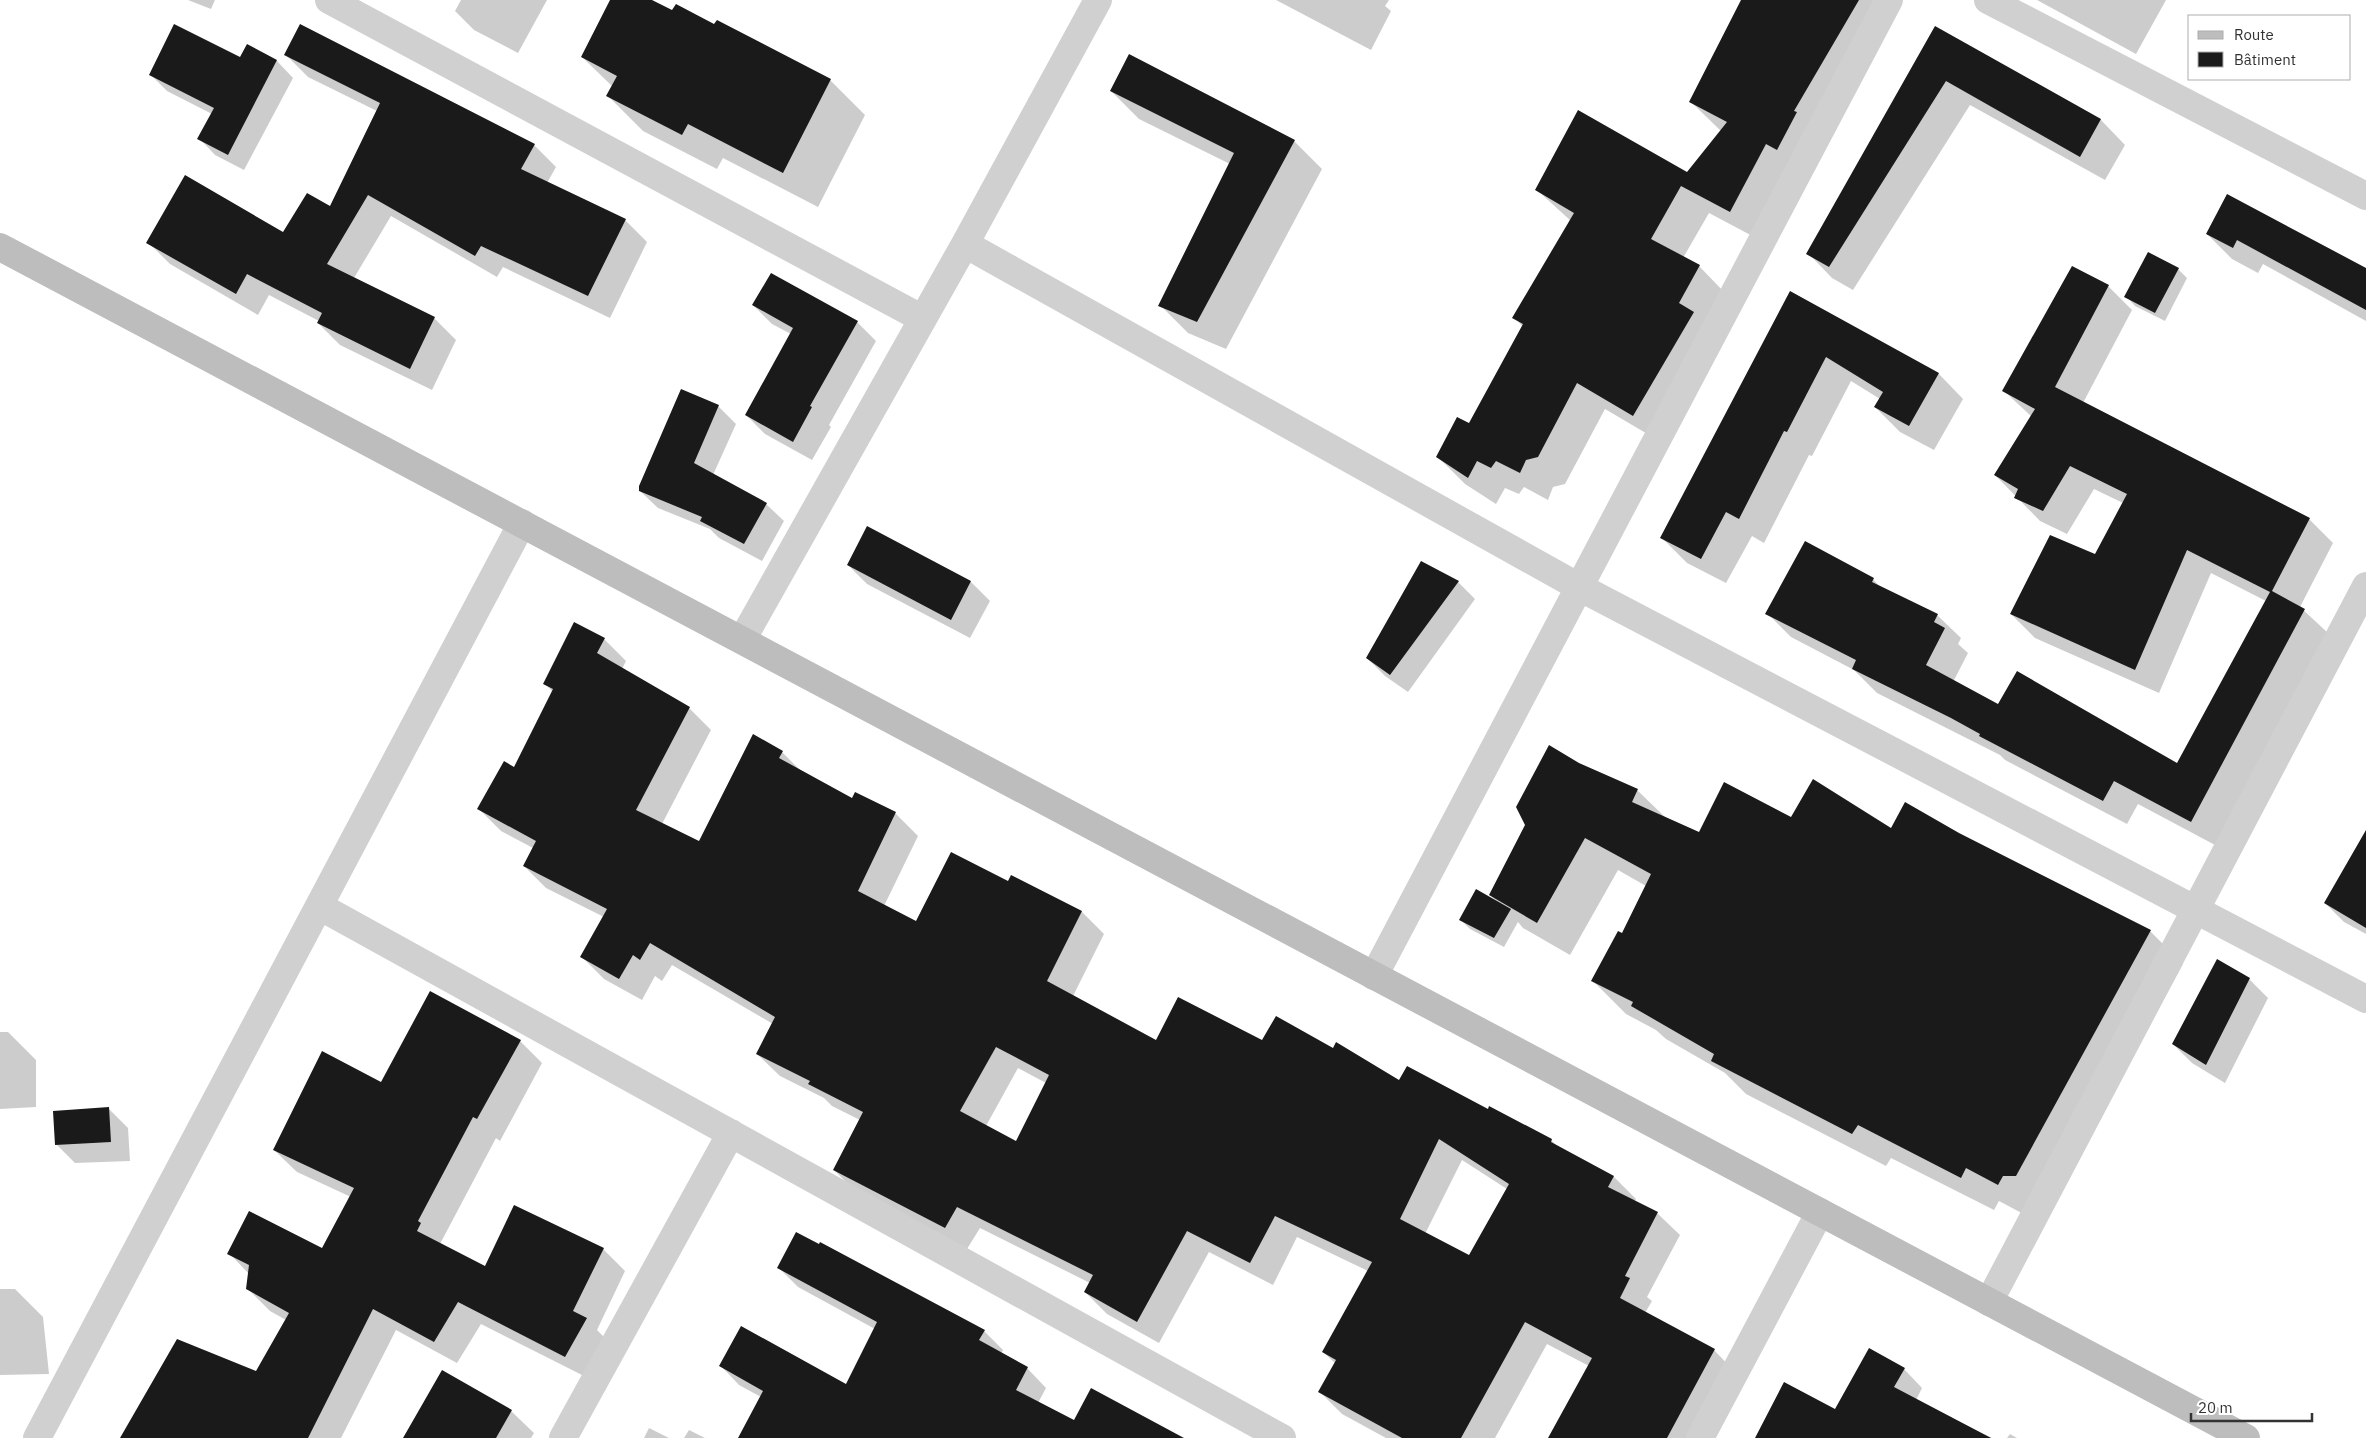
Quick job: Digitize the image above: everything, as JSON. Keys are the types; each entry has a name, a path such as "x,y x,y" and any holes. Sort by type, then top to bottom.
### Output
{"main road":[{"path":"0,247 2246,1438"}],"street":[{"path":"329,0 923,319"},
{"path":"742,640 965,244 1098,0"},
{"path":"1374,976 1889,0"},
{"path":"1988,0 2366,196"},
{"path":"965,244 1579,587 2366,999"},
{"path":"37,1438 522,523"},
{"path":"1989,1302 2366,586"},
{"path":"319,906 1282,1438"},
{"path":"563,1438 731,1133"},
{"path":"1700,1438 1820,1212"}],"building":[{"path":"610,0 652,0 672,10 676,4 714,24 717,20 831,79 783,173 688,124 682,135 606,96 617,76 581,57"},
{"path":"1741,0 1859,0 1794,111 1797,112 1777,150 1766,144 1730,212 1681,186 1651,239 1700,265 1679,303 1694,312 1633,416 1577,383 1538,457 1526,460 1520,473 1496,461 1491,468 1477,461 1468,478 1436,457 1457,417 1469,423 1523,324 1512,318 1574,213 1535,190 1578,110 1687,172 1727,122 1689,102"},
{"path":"174,24 240,57 247,44 277,60 228,155 197,139 214,108 149,75"},
{"path":"300,24 535,144 521,169 626,219 588,296 481,246 475,256 368,195 327,264 435,317 410,369 317,323 322,313 247,274 236,294 146,243 185,175 283,232 307,193 330,206 380,103 284,55"},
{"path":"1935,26 2101,119 2080,157 1946,81 1829,267 1806,254"},
{"path":"1129,54 1295,140 1197,322 1158,306 1234,153 1110,91"},
{"path":"2227,194 2366,268 2366,310 2237,240 2233,248 2206,234"},
{"path":"2148,252 2179,268 2155,313 2124,297"},
{"path":"2072,266 2109,285 2055,387 2310,518 2272,591 2305,609 2191,822 2114,781 2103,801 1979,736 1980,734 1951,718 1852,669 1856,660 1765,614 1805,541 1874,578 1872,582 1938,614 1934,622 1945,628 1926,665 1998,704 2017,671 2177,763 2270,592 2187,550 2135,670 2010,614 2050,535 2095,554 2127,494 2070,466 2043,511 2014,498 2018,489 1994,475 2035,409 2002,391"},
{"path":"771,273 858,321 810,406 812,407 793,442 745,415 793,328 752,305"},
{"path":"1790,291 1939,373 1909,426 1874,407 1883,392 1826,357 1787,432 1784,431 1739,519 1726,512 1701,559 1660,538"},
{"path":"681,389 719,405 694,463 767,503 744,544 700,521 702,517 639,491 639,486"},
{"path":"867,526 971,581 951,620 847,565"},
{"path":"1421,561 1459,581 1390,675 1366,658"},
{"path":"574,622 605,638 597,653 690,707 636,810 699,841 753,734 783,751 779,758 852,798 855,792 896,812 858,891 916,921 951,852 1008,881 1011,875 1082,911 1047,981 1156,1040 1178,997 1262,1040 1276,1016 1333,1048 1336,1042 1399,1080 1407,1066 1488,1109 1489,1106 1552,1139 1551,1142 1614,1176 1608,1187 1658,1212 1625,1276 1630,1278 1620,1298 1715,1349 1667,1438 1548,1438 1592,1358 1525,1322 1461,1438 1402,1438 1318,1392 1336,1360 1322,1352 1372,1262 1275,1216 1250,1263 1187,1231 1137,1322 1084,1292 1093,1275 957,1207 945,1228 833,1170 863,1112 808,1084 810,1081 756,1054 775,1017 650,943 640,960 633,955 619,979 580,957 607,909 523,866 536,841 477,809 504,761 514,767 553,689 543,684","holes":["996,1047 1049,1075 1016,1141 960,1111","1439,1139 1509,1184 1469,1255 1400,1219"]},
{"path":"1549,745 1579,763 1638,789 1632,802 1699,832 1724,782 1791,817 1813,779 1891,828 1905,802 1959,833 2151,930 2016,1176 2003,1176 1998,1185 1966,1168 1961,1178 1858,1125 1852,1134 1711,1061 1714,1054 1631,1006 1633,1002 1591,981 1618,931 1622,933 1651,874 1585,838 1537,923 1489,895 1525,825 1516,807"},
{"path":"2366,830 2366,928 2324,903"},
{"path":"1476,889 1511,909 1494,938 1459,920"},
{"path":"2217,959 2250,978 2206,1065 2172,1044"},
{"path":"430,991 521,1040 477,1119 473,1117 418,1221 421,1223 417,1231 485,1266 514,1205 604,1248 573,1311 587,1318 565,1357 458,1302 434,1342 373,1309 308,1438 120,1438 177,1339 256,1371 289,1313 246,1289 249,1265 227,1254 249,1211 322,1248 354,1188 273,1150 322,1051 381,1082"},
{"path":"109,1107 111,1142 55,1145 53,1111"},
{"path":"796,1232 819,1244 820,1242 985,1330 979,1340 1028,1367 1016,1390 1074,1420 1091,1388 1184,1438 738,1438 763,1391 719,1366 741,1326 846,1384 877,1322 777,1268"},
{"path":"1869,1348 1905,1368 1894,1387 1991,1438 1755,1438 1784,1382 1835,1409"},
{"path":"442,1370 512,1410 496,1438 403,1438"}]}
